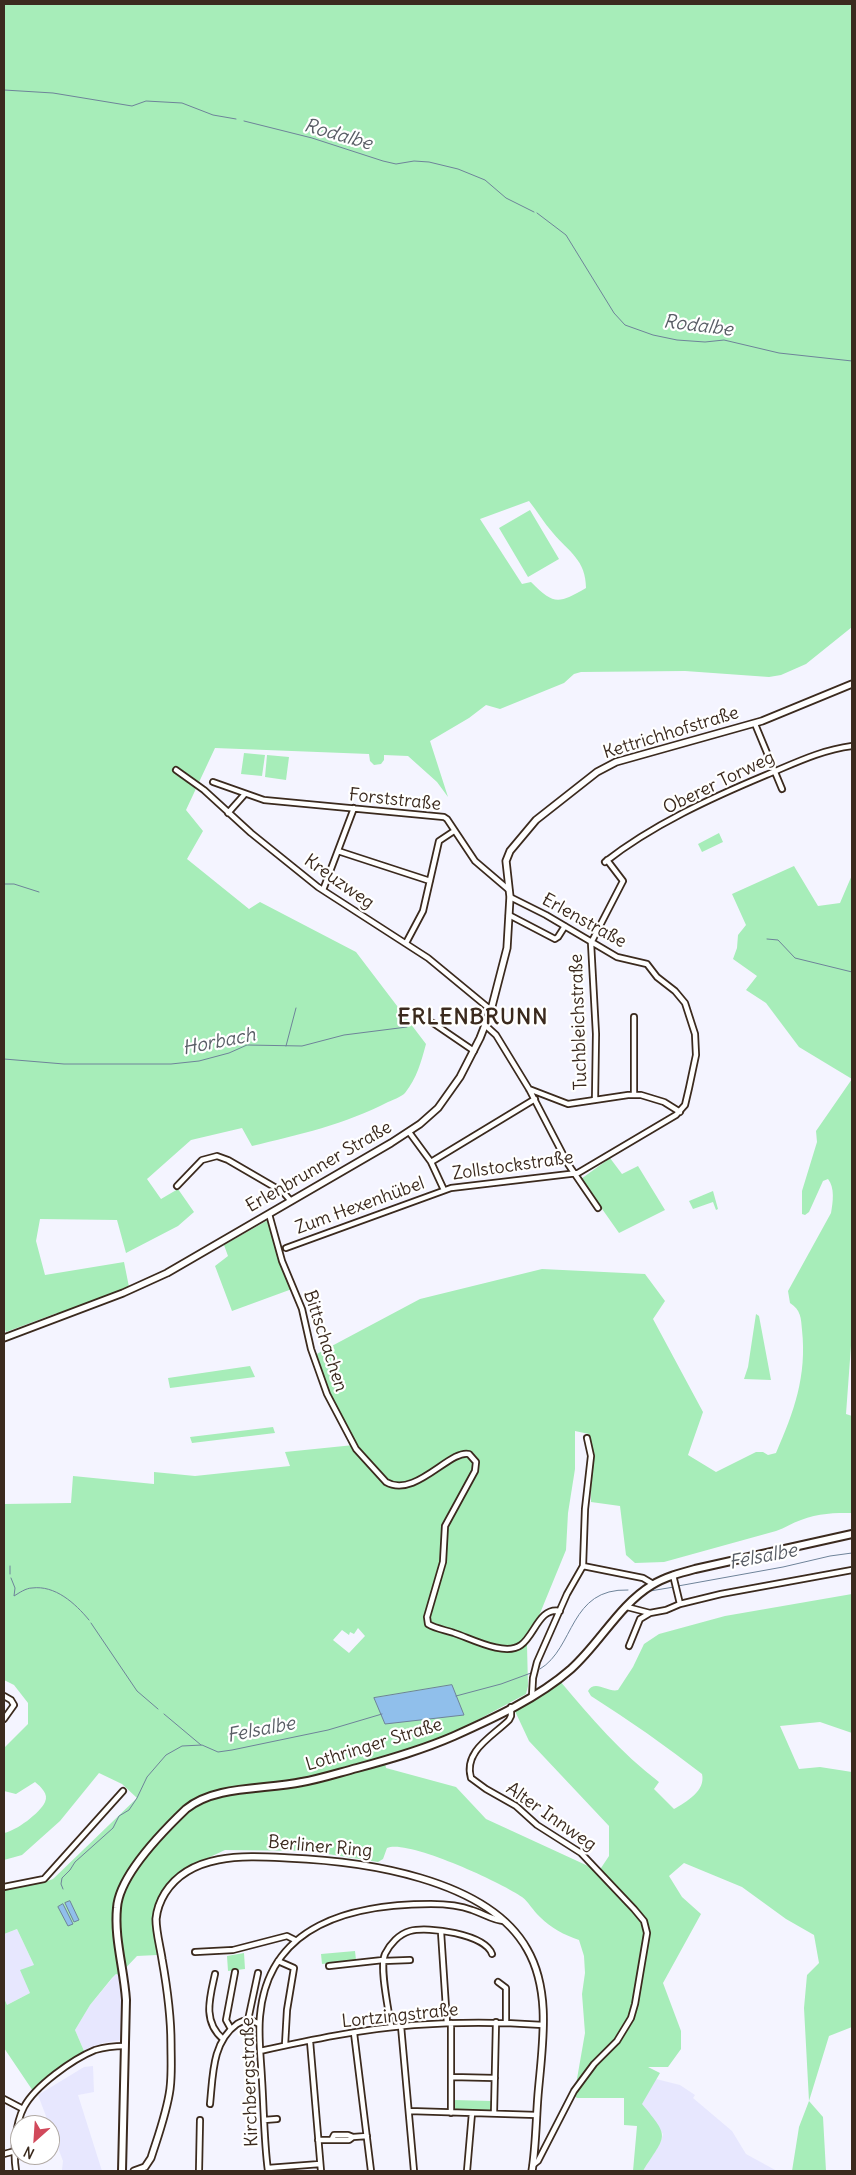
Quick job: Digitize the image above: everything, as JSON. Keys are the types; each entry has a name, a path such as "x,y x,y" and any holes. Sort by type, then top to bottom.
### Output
{"main road":[{"name":"Lothringer Straße","path":"122,2171 125,2046 124,1975 116,1914 119,1893 126,1879 173,1822 197,1801 212,1795 294,1784 418,1751 454,1736 532,1696 576,1664 637,1596 653,1584 673,1575 852,1534"}],"street":[{"name":"Kettrichhofstraße","path":"509,894 505,864 510,851 536,820 597,772 621,760 756,724 852,684"},
{"path":"756,724 782,789"},
{"name":"Oberer Torweg","path":"591,942 623,881 606,861 655,830 728,792 815,754 852,746"},
{"name":"Kreuzweg","path":"176,770 199,786 228,813 323,890 406,943 438,966 491,1010"},
{"name":"Forststraße","path":"213,782 244,795 273,802 444,816 475,861 509,894"},
{"path":"228,813 244,795"},
{"path":"323,890 354,808"},
{"path":"406,943 420,917 439,841 454,831"},
{"path":"338,851 430,881"},
{"name":"Erlenbrunner Straße","path":"4,1338 158,1278 409,1132 438,1108 449,1094 474,1052 491,1010 507,948 509,894"},
{"name":"Erlenstraße","path":"509,894 617,958 647,964 657,977 675,991 685,1003 695,1034 696,1047 695,1062 687,1099 680,1112"},
{"path":"509,915 555,939 565,926"},
{"name":"Tuchbleichstraße","path":"591,942 596,1034 595,1100"},
{"path":"634,1017 634,1094"},
{"path":"433,1023 474,1052"},
{"path":"485,1025 496,1035 535,1099 575,1174 598,1208"},
{"path":"529,1089 568,1104 634,1094 660,1100 680,1112"},
{"path":"431,1162 535,1099"},
{"name":"Zollstockstraße","path":"409,1132 431,1162 444,1190 575,1174 680,1112"},
{"path":"177,1186 202,1160 212,1156 220,1156 283,1192 291,1201"},
{"name":"Zum Hexenhübel","path":"286,1248 444,1190"},
{"name":"Bittschachen","path":"269,1214 282,1261 302,1309 317,1369 336,1413 356,1449 386,1482 392,1486 405,1484 434,1472 459,1454 469,1454 476,1462 476,1471 445,1526 443,1562 427,1617 428,1624 480,1643 501,1647 515,1647 522,1644 547,1613 554,1610 560,1611"},
{"path":"532,1696 536,1665 583,1566 586,1503 591,1456 587,1438"},
{"path":"583,1566 643,1578 653,1584"},
{"path":"629,1646 640,1619 650,1613 666,1610 680,1604 852,1570"},
{"path":"673,1575 680,1604"},
{"path":"627,1607 650,1613"},
{"path":"4,1696 11,1700 14,1705 4,1720"},
{"name":"Alter Innweg","path":"511,1707 512,1716 509,1720 479,1746 474,1753 469,1766 471,1778 516,1806 537,1825 582,1853 634,1908 644,1922 647,1934 631,2018 617,2041 594,2064 574,2091 538,2161 532,2168"},
{"path":"4,1887 44,1879 123,1791"},
{"name":"Berliner Ring","path":"134,2171 144,2168 150,2162 169,2092 170,2014 156,1919 160,1902 177,1879 201,1864 231,1857 308,1858 396,1870 436,1883 492,1910 505,1921 521,1939 534,1963 539,1981 543,2025 532,2168"},
{"path":"466,1908 470,1899"},
{"name":"Kirchbergstraße","path":"268,2170 259,2024 266,1985 278,1960 295,1940 320,1924 359,1912 416,1904 442,1904 466,1908 499,1921 505,1921"},
{"path":"391,2027 383,1960 392,1943 405,1933 422,1930 458,1934 486,1945 492,1954"},
{"path":"442,1932 449,2023 451,2112"},
{"path":"195,1952 233,1950 287,1936 295,1940"},
{"path":"278,1960 294,1968 287,2010 285,2045"},
{"path":"329,1966 383,1960 410,1960"},
{"path":"231,2029 226,2020 236,1972"},
{"path":"215,1974 208,2014 217,2032 223,2039"},
{"path":"248,2020 258,1974"},
{"path":"498,1982 506,1988 506,2023"},
{"path":"210,2104 217,2052 223,2039 240,2022 248,2020 259,2024"},
{"path":"494,2113 496,2022"},
{"name":"Lortzingstraße","path":"260,2051 310,2040 401,2026 496,2022 543,2025"},
{"path":"401,2026 414,2171"},
{"path":"354,2033 371,2171"},
{"path":"310,2040 321,2171"},
{"path":"22,2115 23,2109 33,2096 56,2075 84,2055 104,2047 125,2046"},
{"path":"451,2077 495,2078"},
{"path":"4,2098 23,2109"},
{"path":"409,2111 537,2115"},
{"path":"466,2171 472,2113"},
{"path":"264,2120 278,2119"},
{"path":"198,2171 200,2120"},
{"path":"318,2140 332,2138 335,2141 349,2140 353,2137 367,2136"},
{"path":"268,2170 320,2164"}],"shaded area":[{"path":"17,1929 34,1965 30,1993 7,2005 4,1998 4,1934"},
{"path":"116,1974 119,1975 121,1999 121,2040 103,2043 84,2051 75,2030 90,2005"},
{"path":"93,2066 94,2092 78,2095 102,2171 60,2171 62,2170 63,2161 60,2153 60,2115 46,2115 38,2095 84,2067"},
{"path":"656,2079 680,2085 695,2095 693,2098 732,2131 746,2154 777,2171 643,2171 661,2141 663,2134 641,2104"}],"green space":[{"path":"4,4 852,4 852,627 806,664 781,675 769,677 685,671 581,672 574,674 564,683 500,709 486,705 469,718 430,741 448,797 437,782 408,756 384,755 384,760 381,764 374,765 370,761 369,754 215,748 186,810 203,831 187,859 249,909 260,902 356,952 426,1044 418,1070 413,1082 401,1096 356,1117 322,1128 252,1146 242,1128 191,1140 147,1179 161,1199 178,1189 194,1212 178,1226 126,1253 117,1220 40,1219 36,1241 45,1275 124,1262 129,1287 58,1315 57,1313 6,1332 4,1327","holes":["529,501 550,529 580,563 586,588 569,597 557,600 545,595 531,582 522,584 480,519"]},
{"path":"530,510 559,559 528,577 499,528"},
{"path":"244,753 265,755 262,776 241,774"},
{"path":"267,755 289,757 286,780 265,777"},
{"path":"719,833 723,842 702,852 698,844"},
{"path":"794,866 818,906 840,903 852,875 852,1079 799,1047 766,1003 746,990 757,976 733,959 737,948 738,935 746,925 732,894"},
{"path":"852,1079 852,1332 846,1414 852,1416 852,1513 814,1516 776,1531 664,1562 635,1563 626,1555 620,1506 591,1502 592,1460 589,1434 575,1431 575,1469 568,1513 566,1550 527,1645 528,1686 526,1694 455,1732 418,1748 384,1758 386,1768 456,1787 486,1819 599,1871 609,1856 609,1826 529,1741 514,1709 560,1681 619,1747 659,1782 654,1789 674,1809 698,1791 701,1786 702,1774 647,1733 591,1696 588,1691 594,1686 618,1690 633,1667 644,1644 659,1634 725,1616 852,1594 852,1733 820,1722 780,1726 799,1769 820,1767 852,1772 852,2027 829,2036 809,2101 804,2008 807,1975 819,1963 814,1935 786,1919 742,1887 684,1863 669,1876 682,1897 701,1914 663,1983 681,2031 681,2049 668,2067 648,2067 660,2073 642,2104 658,2124 662,2137 657,2150 643,2171 633,2171 637,2126 624,2125 624,2098 577,2098 574,2096 585,2033 582,1994 585,1973 584,1956 579,1940 553,1928 522,1897 495,1882 434,1856 398,1847 387,1848 383,1859 378,1862 309,1851 225,1850 184,1869 167,1885 161,1894 154,1926 157,1955 137,1956 119,1975 116,1974 112,1978 90,2005 75,2030 84,2051 57,2069 33,2091 4,2048 4,1998 7,2005 30,1993 20,1970 34,1965 17,1929 4,1934 4,1890 53,1879 137,1798 122,1784 99,1773 60,1821 22,1855 4,1860 4,1833 15,1829 33,1816 45,1802 46,1796 42,1788 35,1782 16,1794 4,1791 4,1748 28,1724 28,1703 14,1685 4,1680 4,1504 71,1503 73,1476 154,1484 154,1472 195,1476 290,1466 285,1452 354,1445 336,1413 313,1356 420,1299 542,1269 645,1274 665,1301 653,1319 703,1412 688,1455 716,1472 756,1452 763,1452 768,1455 776,1453 798,1393 803,1363 801,1318 796,1308 790,1303 788,1291 831,1213 833,1191 828,1179 823,1181 809,1212 805,1215 802,1214 802,1191 817,1142 816,1131","holes":["358,1628 365,1636 349,1653 333,1640 342,1630 349,1635 350,1632 354,1634"]},
{"path":"610,1158 622,1174 638,1166 665,1210 619,1233 581,1179"},
{"path":"713,1191 718,1209 716,1210 713,1202 693,1209 689,1201"},
{"path":"268,1220 281,1262 292,1289 232,1311 215,1266 228,1256 224,1245"},
{"path":"756,1314 759,1316 771,1380 744,1379 748,1367"},
{"path":"250,1366 255,1377 170,1388 168,1378"},
{"path":"273,1427 275,1433 192,1443 190,1437"},
{"path":"355,1951 356,1960 322,1964 321,1954"},
{"path":"244,1953 245,1969 228,1971 227,1956"},
{"path":"453,2100 491,2101 491,2110 453,2110"},
{"path":"809,2101 823,2117 826,2171 792,2171 799,2127"}],"water":[{"path":"452,1685 464,1715 385,1724 374,1698"},
{"path":"70,1901 79,1920 74,1922 65,1903"},
{"path":"63,1904 73,1924 68,1926 58,1907"}],"waterway":[{"name":"Rodalbe","path":"4,90 53,93 132,106 146,101 182,103 213,115 236,119"},
{"name":"Rodalbe","path":"244,121 312,138 396,164 414,161 429,162 458,169 485,180 506,198 534,212"},
{"name":"Rodalbe","path":"537,213 566,235 614,313 625,325 653,335 677,340 705,342 724,340 779,353 852,361"},
{"path":"4,884 14,884 39,892"},
{"path":"767,939 778,940 795,958 852,972"},
{"path":"286,1046 296,1008"},
{"name":"Horbach","path":"4,1059 64,1064 171,1064 199,1061 229,1053 247,1045 302,1046 344,1035 407,1027"},
{"name":"Felsalbe","path":"678,1586 852,1553"},
{"path":"10,1566 10,1574"},
{"path":"11,1578 15,1588 14,1596 30,1588 49,1589 64,1596 89,1620"},
{"name":"Felsalbe","path":"650,1591 674,1587"},
{"name":"Felsalbe","path":"540,1669 560,1648 583,1609 594,1599 609,1592 628,1590"},
{"path":"91,1623 137,1691 158,1709"},
{"name":"Felsalbe","path":"456,1696 501,1684 531,1673"},
{"path":"164,1714 201,1745"},
{"name":"Felsalbe","path":"63,1889 61,1884 62,1878 75,1862 113,1828 119,1816 129,1810 147,1777 166,1755 182,1746 202,1745 218,1752 232,1750 328,1730 382,1714"}],"district":[{"name":"ERLENBRUNN","path":"473,1018"}]}
